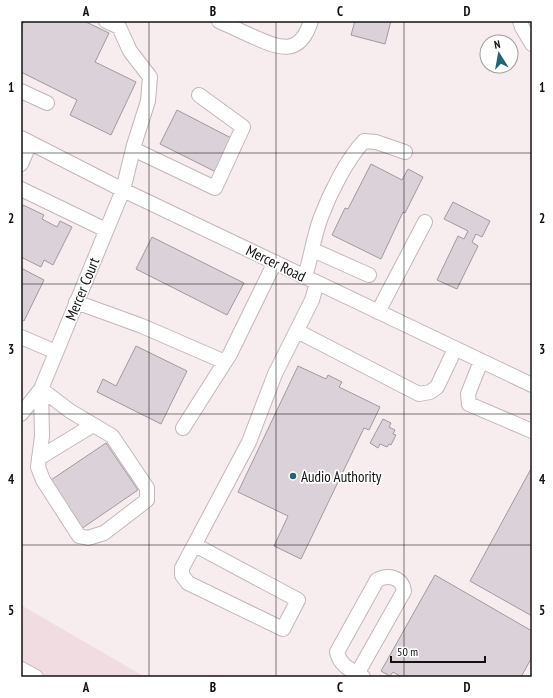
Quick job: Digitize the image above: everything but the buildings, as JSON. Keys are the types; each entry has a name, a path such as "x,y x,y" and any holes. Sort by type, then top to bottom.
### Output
{"street":[{"name":"Mercer Court","path":"41,389 123,190 133,149 148,101 150,78 130,51 119,27 106,21"},
{"path":"219,21 240,25 275,46 291,47 302,39 311,21"},
{"path":"520,21 532,44"},
{"path":"21,91 47,103"},
{"path":"133,149 215,188 244,127 199,95"},
{"path":"21,164 26,140"},
{"name":"Mercer Road","path":"26,140 123,190 532,385"},
{"path":"195,545 298,600 284,629 188,583 182,576 182,568 248,442 275,374 312,300 311,280 313,250 321,217 345,168 364,141 376,142 405,152"},
{"path":"21,189 106,230"},
{"path":"378,312 425,222"},
{"path":"313,250 369,275"},
{"path":"184,428 225,362 275,262"},
{"path":"76,302 142,326 225,362"},
{"path":"297,331 418,394 430,392 437,387 455,349"},
{"path":"21,337 56,352"},
{"path":"482,361 468,394 469,404 532,431"},
{"path":"21,414 41,389"},
{"path":"41,389 70,412 112,436 147,488 147,500 104,533 88,538 79,536 42,480 38,467 42,436 41,389"},
{"path":"39,458 93,425"},
{"path":"385,576 394,577 400,581 404,591 360,675 339,661 337,652 377,580 385,576"},
{"path":"21,669 36,677"}],"shaded area":[{"path":"21,605 145,677 21,677"}],"place":[{"name":"Audio Authority","path":"293,476"}]}
